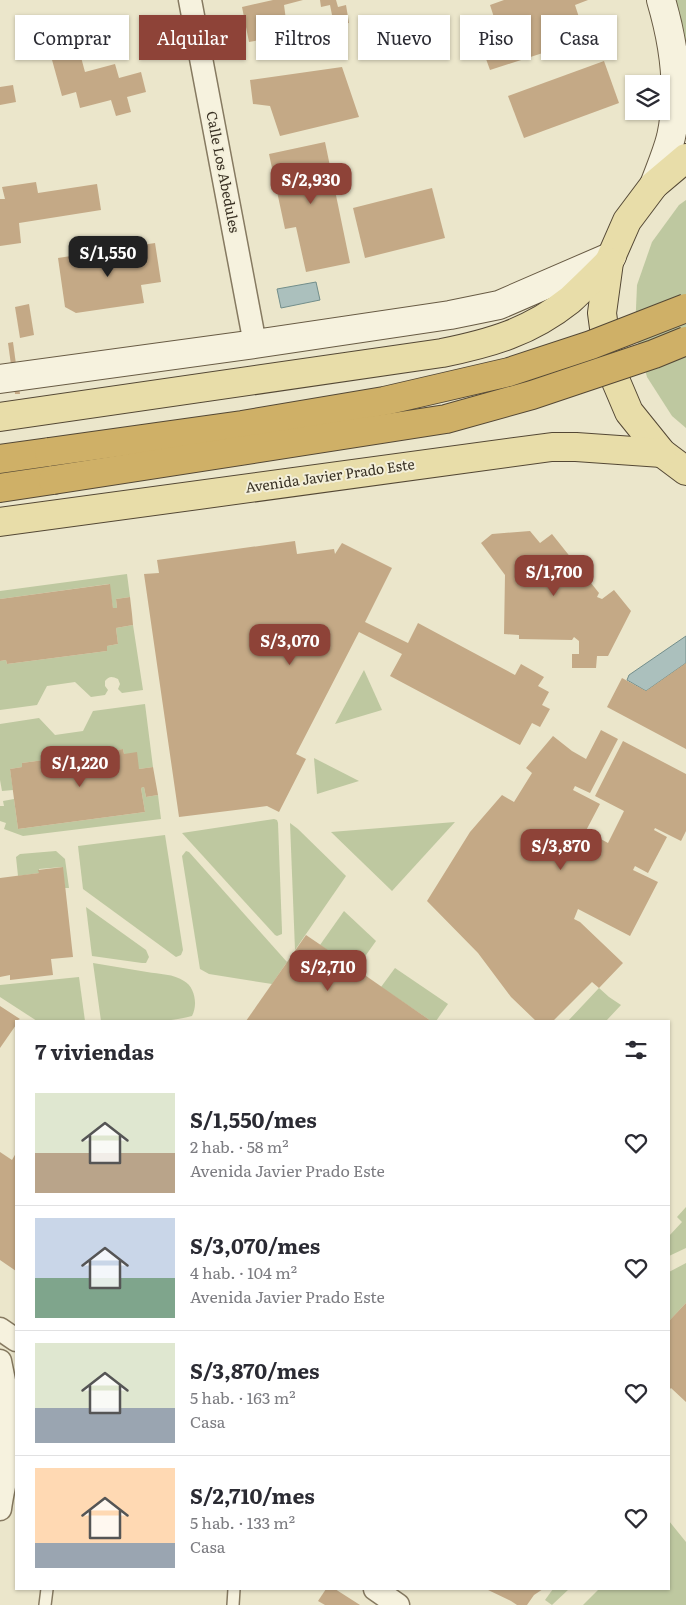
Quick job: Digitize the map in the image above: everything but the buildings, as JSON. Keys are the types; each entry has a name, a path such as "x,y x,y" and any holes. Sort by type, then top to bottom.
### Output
{"highway":[{"path":"0,458 242,424 384,401 509,372 591,345 686,308"},
{"path":"0,488 446,418 532,395 654,354 686,341"}],"main road":[{"path":"654,185 671,138 676,92 668,24 661,0"},
{"path":"686,158 654,185 627,221 610,259 602,313 609,365 629,412 662,452 686,471"},
{"path":"0,379 450,315 499,305 610,259"},
{"path":"0,417 483,345 516,333 546,317 570,299 610,259"},
{"name":"Avenida Javier Prado Este","path":"0,522 552,447 576,446 662,452"}],"street":[{"name":"Calle Los Abedules","path":"190,0 255,344"},
{"path":"0,1329 15,1339"},
{"path":"0,1361 7,1391 12,1453 0,1510"},
{"path":"376,1590 398,1605"}],"lane":[{"path":"45,1605 47,1590"},
{"path":"233,1605 234,1590"}],"green space":[{"path":"672,0 686,0 686,46"},
{"path":"686,200 686,428 672,416 647,377 635,332 637,285 652,242 679,205"},
{"path":"127,574 130,597 116,599 117,608 113,608 109,584 0,599 0,591"},
{"path":"133,625 143,690 122,693 118,689 120,684 118,679 111,677 105,681 105,686 108,690 105,695 91,697 75,682 47,686 37,705 0,710 0,661 6,660 7,664 107,651 107,646 118,644 116,628"},
{"path":"364,670 382,710 335,724"},
{"path":"145,704 153,767 139,769 124,754 123,749 22,763 22,767 10,769 13,790 2,791 0,780 0,724 39,718 55,735 83,731 93,711"},
{"path":"314,758 359,781 317,794"},
{"path":"144,787 146,797 158,795 161,819 23,836 4,829 6,823 0,821 0,806 4,806 3,801 14,799 18,829 145,812 141,788"},
{"path":"274,819 278,823 282,931 282,934 277,936 182,833"},
{"path":"455,822 392,891 331,832"},
{"path":"290,823 346,876 295,950"},
{"path":"165,835 183,950 181,955 176,957 83,889 78,846"},
{"path":"56,851 65,859 69,888 65,888 62,867 39,869 39,873 18,876 16,857 20,854"},
{"path":"186,851 189,852 287,962 272,984 209,974 200,969 182,856"},
{"path":"86,907 146,950 149,957 146,963 92,956"},
{"path":"344,911 376,941 356,969 320,945"},
{"path":"93,963 176,977 188,984 193,992 195,1007 192,1016 170,1020 101,1020"},
{"path":"395,968 448,1004 437,1020 430,1020 381,987"},
{"path":"79,977 85,1020 35,1020 0,997 0,985"},
{"path":"599,988 621,1005 607,1020 569,1020"},
{"path":"686,1207 686,1248 670,1256 670,1235 682,1222 677,1217"},
{"path":"686,1263 686,1303 670,1320 670,1271"},
{"path":"670,1522 686,1542 686,1605 583,1605 598,1590 670,1590"},
{"path":"552,1590 568,1590 552,1605 545,1600"}],"shaded area":[{"path":"316,282 320,300 281,308 277,289"},
{"path":"686,636 686,663 646,691 627,680 629,675"}]}
